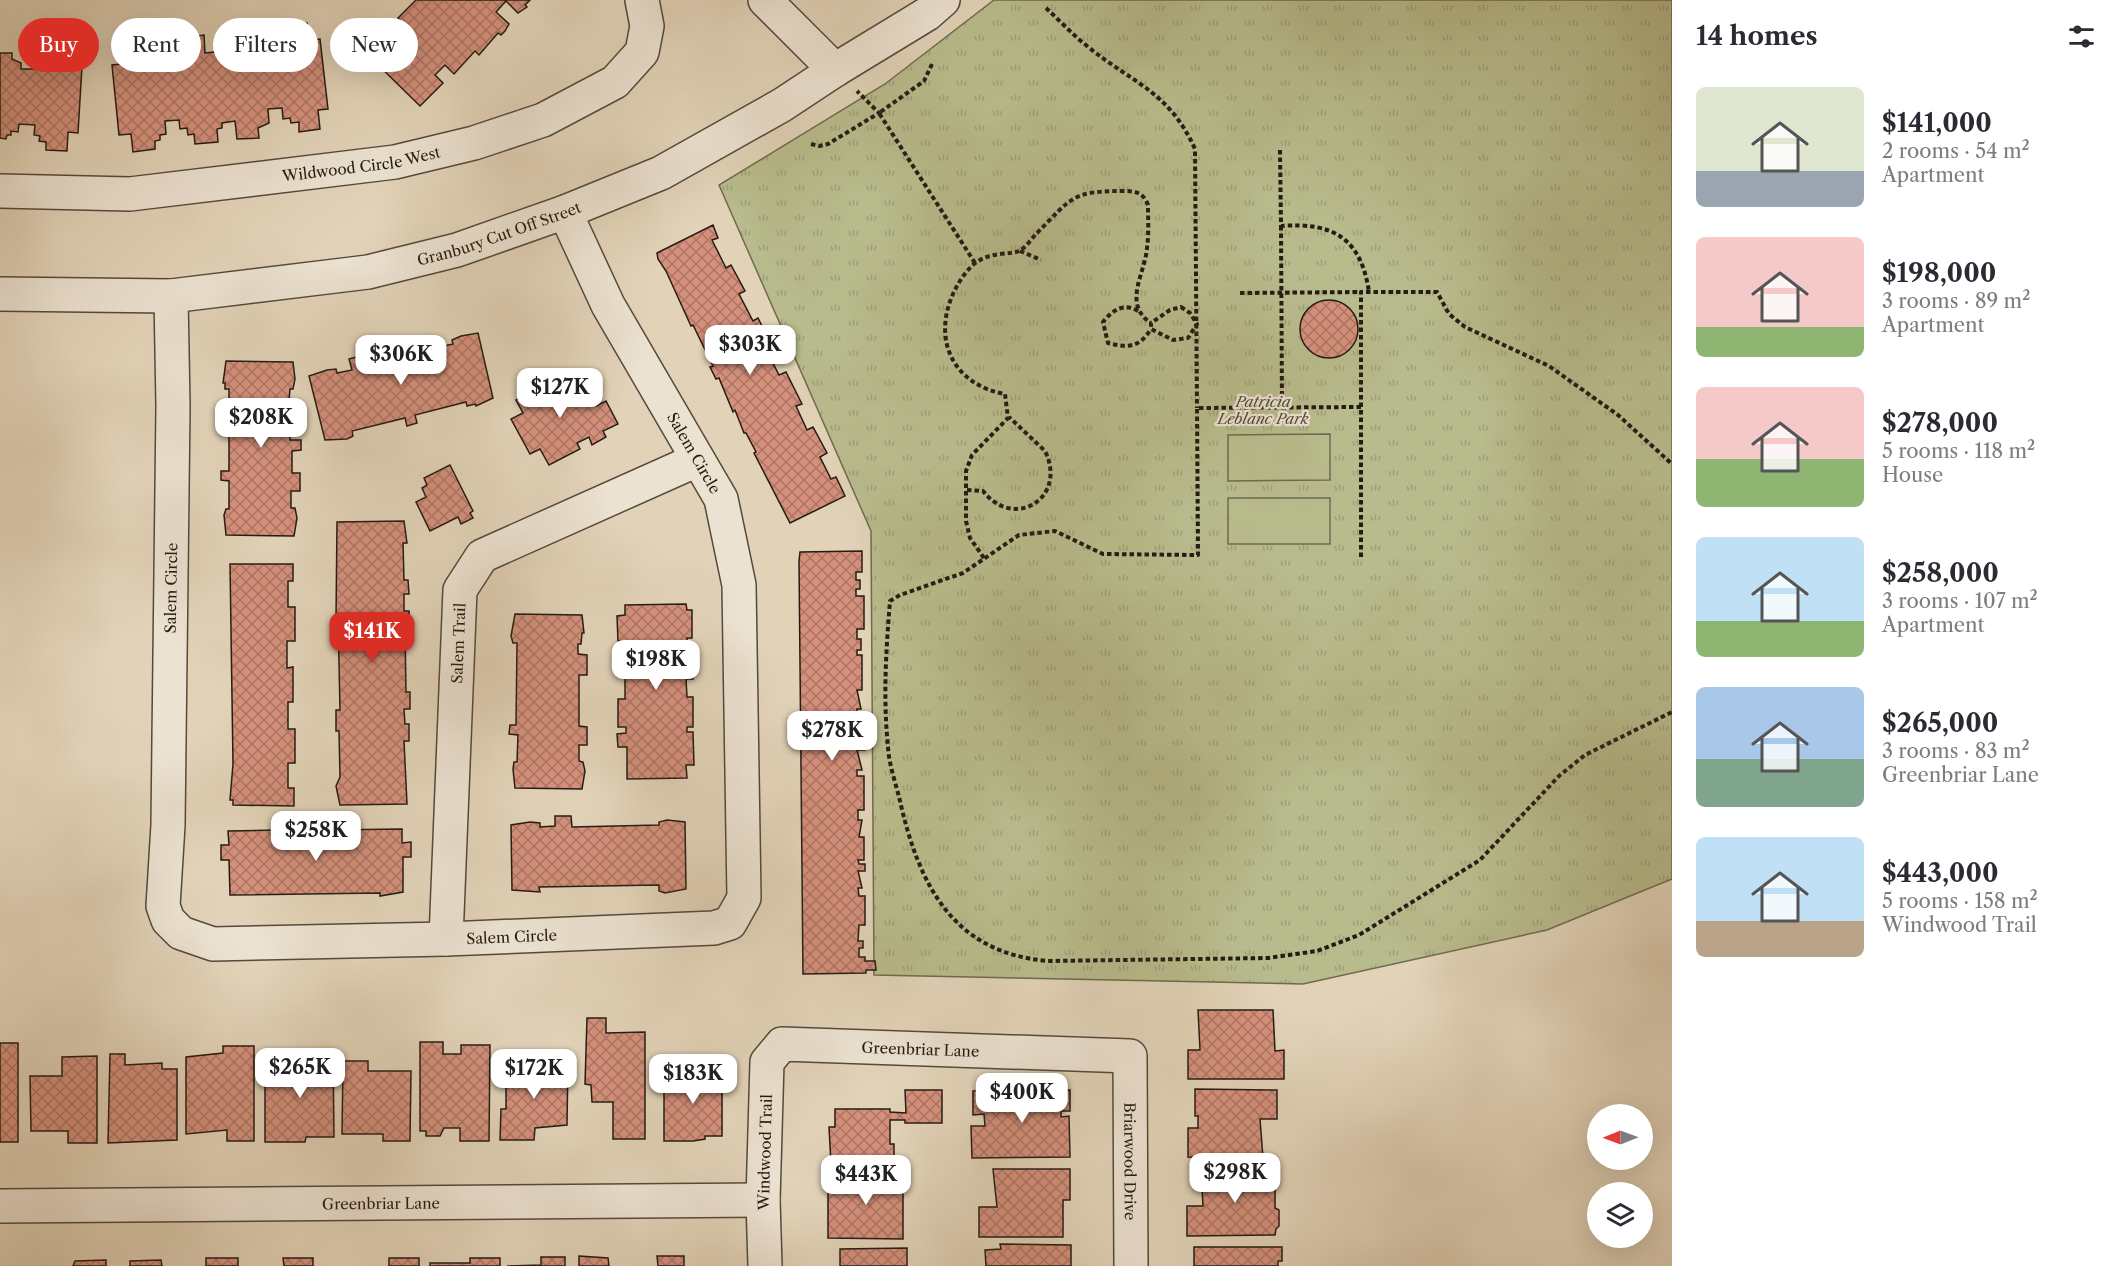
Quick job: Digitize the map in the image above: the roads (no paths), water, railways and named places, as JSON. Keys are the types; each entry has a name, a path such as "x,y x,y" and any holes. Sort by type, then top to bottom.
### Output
{"street":[{"name":"Wildwood Circle West","path":"0,191 130,194 395,162 474,143 543,120 615,82 642,52 647,26 642,0"},
{"name":"Granbury Cut Off Street","path":"0,294 171,296 368,272 457,250 565,213 661,173 782,105 927,14 944,0"},
{"path":"779,5 835,70"},
{"name":"Salem Circle","path":"171,296 173,406 168,825 163,906 168,920 181,933 213,944 446,939 714,927 729,923 744,898 739,585 721,499 608,305 565,213"},
{"name":"Salem Trail","path":"446,939 460,590 482,556 697,460"},
{"name":"Greenbriar Lane","path":"782,1044 1130,1056"},
{"name":"Windwood Trail","path":"765,1266 763,1200 767,1062 782,1044"},
{"name":"Briarwood Drive","path":"1130,1056 1131,1266"},
{"name":"Greenbriar Lane","path":"0,1206 763,1200"}],"park label":[{"name":"Patricia Leblanc Park","path":"1263,410"}]}
